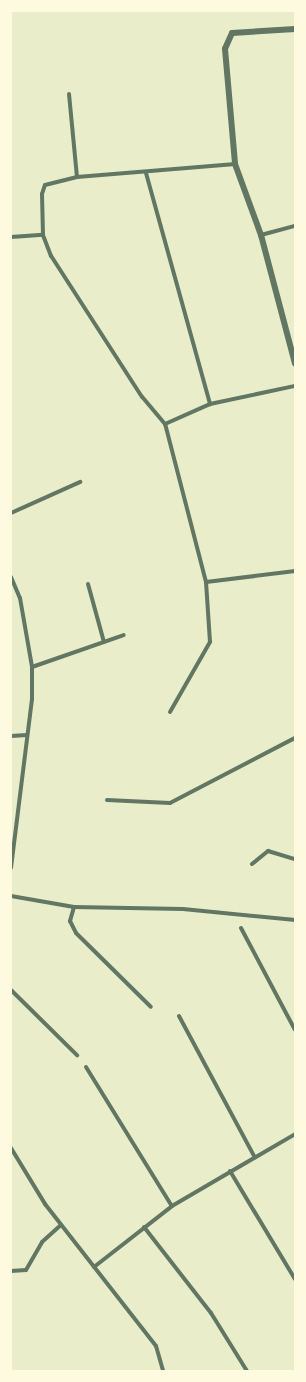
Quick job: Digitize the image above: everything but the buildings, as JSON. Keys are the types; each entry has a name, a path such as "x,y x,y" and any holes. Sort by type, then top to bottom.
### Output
{"street":[{"path":"295,29 232,32 225,49 235,164 261,235 295,364"},
{"path":"69,94 77,177"},
{"path":"170,712 210,642 206,582 165,424 142,397 69,289 43,235 45,186 77,177 146,173 235,164"},
{"path":"146,173 210,404"},
{"path":"261,235 295,226"},
{"path":"11,236 43,235"},
{"path":"165,424 210,404 295,386"},
{"path":"11,513 80,482"},
{"path":"206,582 295,571"},
{"path":"11,577 20,598 32,667 27,735 11,868"},
{"path":"88,584 104,642"},
{"path":"32,667 124,635"},
{"path":"11,736 27,735"},
{"path":"107,800 170,803 295,738"},
{"path":"252,864 268,851 295,859"},
{"path":"11,896 74,907 183,909 295,920"},
{"path":"74,907 70,921 76,933 150,1007"},
{"path":"241,928 295,1030"},
{"path":"11,990 77,1056"},
{"path":"179,1016 254,1156"},
{"path":"86,1067 172,1206"},
{"path":"94,1267 172,1206 254,1156 295,1134"},
{"path":"11,1148 24,1175 61,1225 156,1346 163,1371"},
{"path":"230,1171 295,1279"},
{"path":"11,1271 26,1270 42,1242 61,1225"},
{"path":"144,1227 211,1313 247,1371"}]}
